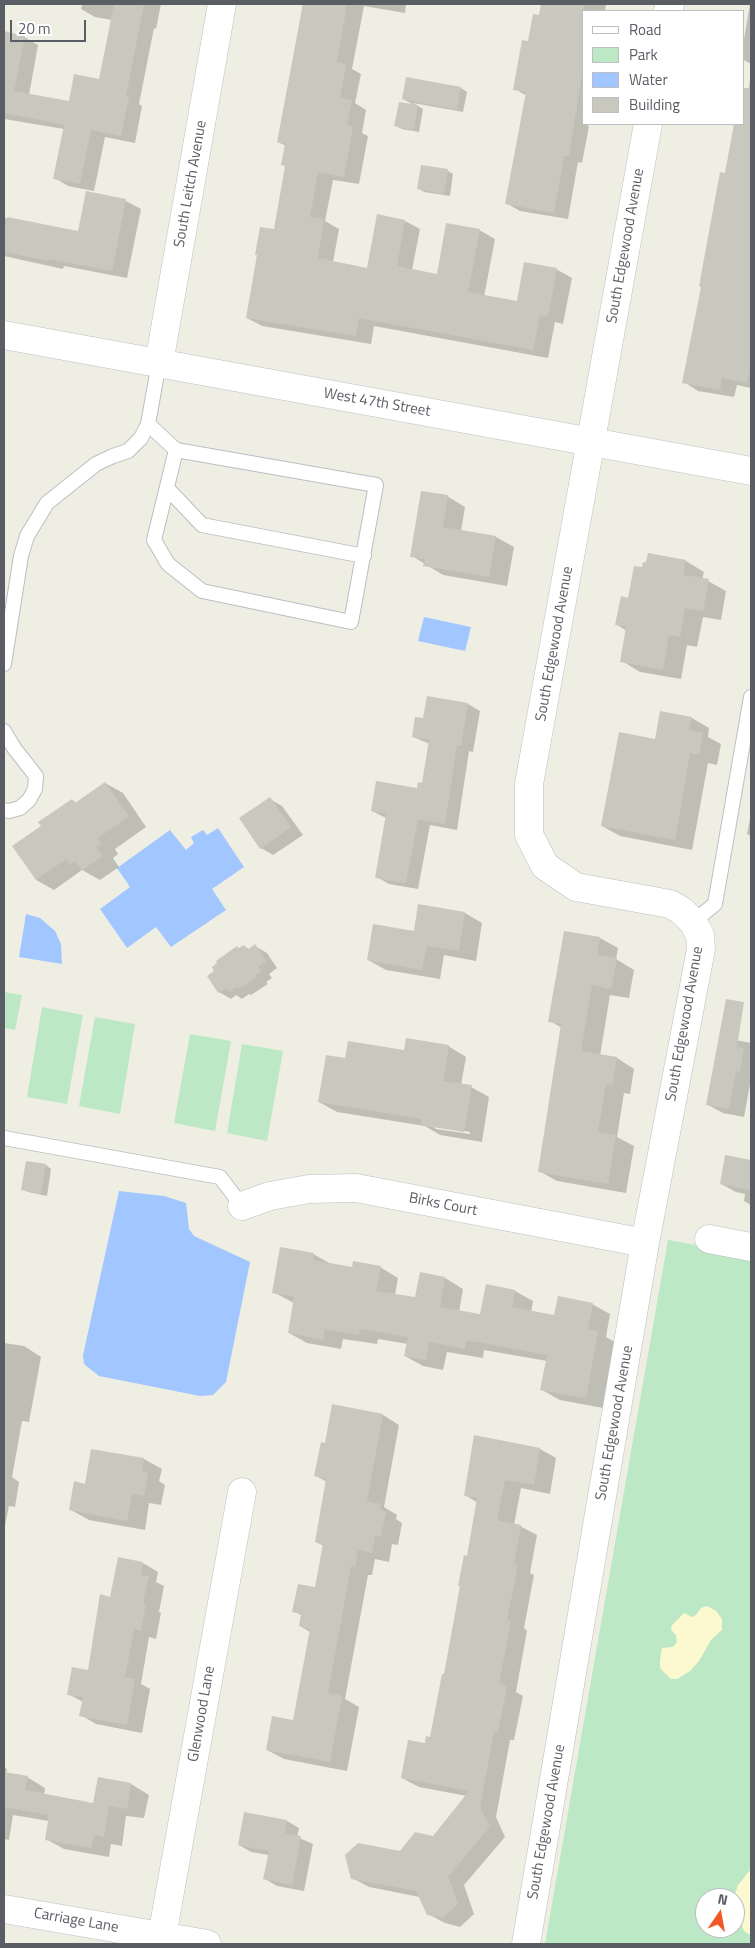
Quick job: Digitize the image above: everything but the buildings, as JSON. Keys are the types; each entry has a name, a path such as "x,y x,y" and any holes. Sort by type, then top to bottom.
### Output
{"street":[{"name":"South Leitch Avenue","path":"159,363 222,4"},
{"name":"South Edgewood Avenue","path":"526,1944 645,1243 701,949 700,935 693,922 682,911 670,904 576,887 546,866 529,835 529,784 648,125"},
{"name":"West 47th Street","path":"4,335 751,471"},
{"name":"Birks Court","path":"242,1206 270,1196 309,1189 356,1188 645,1243"},
{"path":"709,1239 751,1247"},
{"name":"Glenwood Lane","path":"162,1936 242,1492"},
{"name":"Carriage Lane","path":"4,1909 207,1944"}],"lane":[{"path":"4,664 21,556 27,536 47,503 96,464 128,451 141,438 148,424 159,363"},
{"path":"148,424 176,450 376,485 351,622 202,591 168,564 154,540 176,450"},
{"path":"167,488 202,525 364,556"},
{"path":"693,922 715,904 751,698"},
{"path":"4,731 14,748 36,776 35,789 29,800 20,808 9,811 4,810"},
{"path":"4,1138 220,1177 242,1206"}],"green space":[{"path":"4,992 22,995 15,1030 4,1028"},
{"path":"42,1007 83,1015 67,1104 27,1097"},
{"path":"95,1017 135,1024 120,1114 79,1106"},
{"path":"190,1034 231,1041 215,1131 174,1123"},
{"path":"242,1044 283,1051 267,1141 227,1133"},
{"path":"668,1240 751,1255 751,1944 545,1944"}],"sand":[{"path":"707,1606 716,1611 722,1619 722,1630 711,1640 699,1661 690,1671 677,1679 671,1679 660,1668 660,1660 662,1648 673,1647 677,1642 676,1635 671,1630 672,1625 684,1613 692,1617 701,1608"},
{"path":"751,1869 751,1935 745,1932 745,1888 737,1888"}],"water":[{"path":"424,617 471,627 465,651 418,641"},
{"path":"218,828 244,867 212,889 226,910 171,947 156,927 127,948 100,909 130,887 117,868 170,830 186,850 194,843 191,837 203,830 207,835"},
{"path":"26,914 40,918 55,931 61,944 62,964 19,957"},
{"path":"119,1191 164,1196 186,1203 189,1229 194,1236 250,1262 226,1382 213,1395 200,1396 99,1376 84,1364 83,1355"}]}
